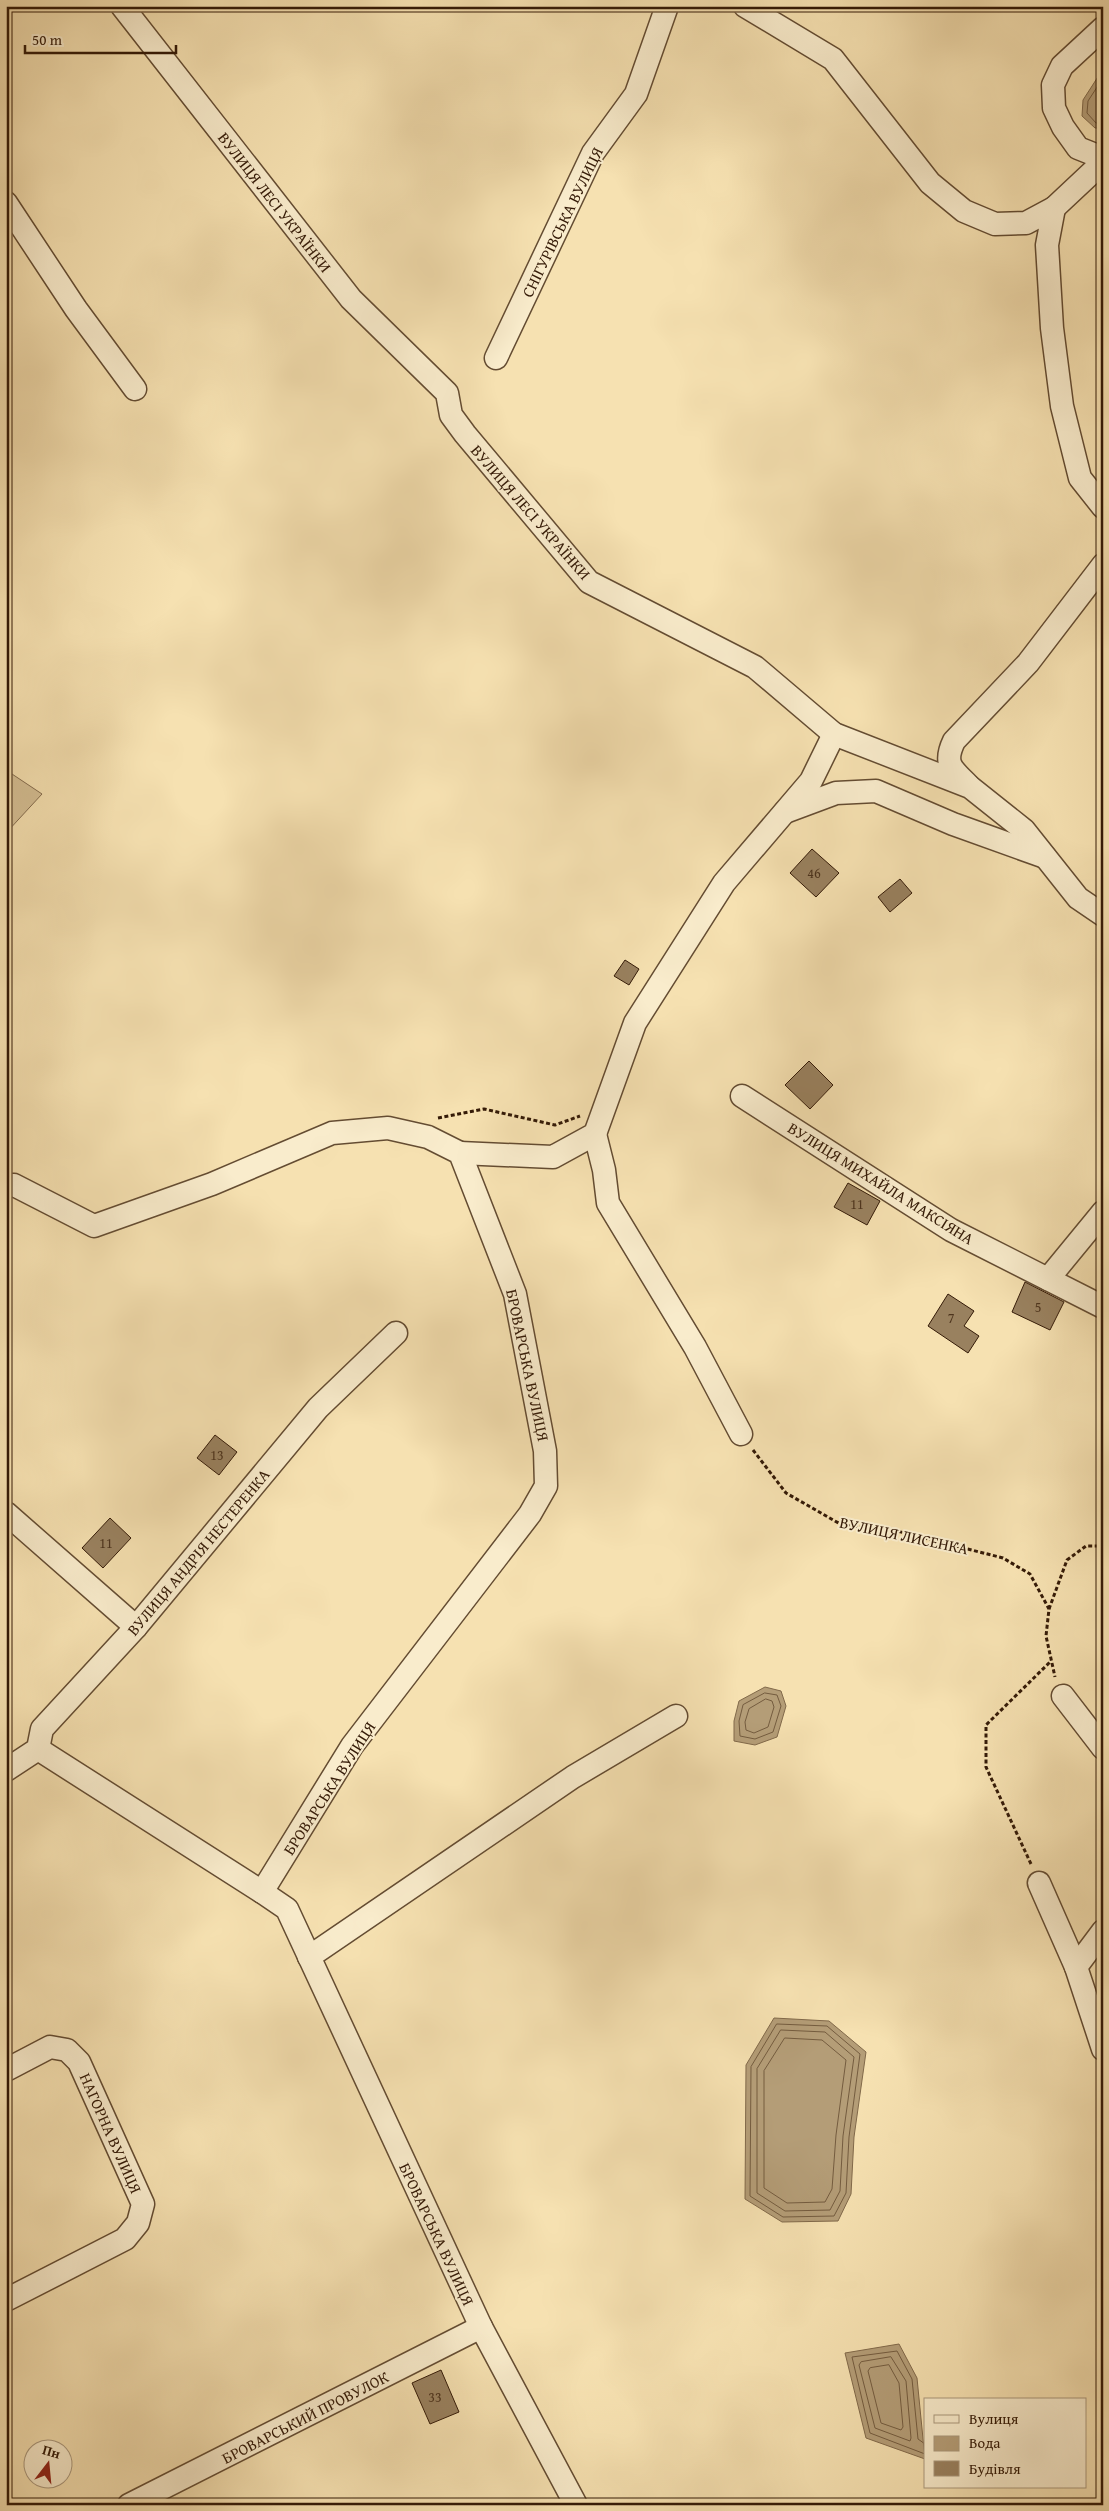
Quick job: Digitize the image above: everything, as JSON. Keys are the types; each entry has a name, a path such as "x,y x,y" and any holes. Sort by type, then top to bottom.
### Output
{"street":[{"name":"ВУЛИЦЯ ЛЕСІ УКРАЇНКИ","path":"122,6 351,299 447,393 451,415 465,434 589,582 755,667 834,734 970,787 1024,830 1078,898 1103,915"},
{"name":"СНІГУРІВСЬКА ВУЛИЦЯ","path":"496,358 593,153 636,94 667,6"},
{"path":"745,6 833,59 930,184 964,211 995,224 1026,223 1054,208 1103,160 1078,148 1063,127 1054,108 1053,85 1062,66 1103,28"},
{"path":"6,203 76,309 135,389"},
{"path":"1054,208 1047,245 1052,328 1062,406 1080,478 1103,507"},
{"path":"970,787 949,765 948,753 954,741 1028,663 1103,565"},
{"path":"741,1434 695,1347 608,1203 604,1170 595,1134 635,1023 724,883 811,781 834,734"},
{"path":"784,812 836,793 876,791 953,824 1044,857"},
{"name":"ВУЛИЦЯ МИХАЙЛА МАКСІЯНА","path":"742,1096 951,1230 1103,1307"},
{"path":"6,1186 14,1185 94,1226 212,1184 332,1133 388,1128 428,1137 460,1153 553,1157 595,1134"},
{"name":"БРОВАРСЬКА ВУЛИЦЯ","path":"262,1892 352,1746 530,1514 546,1486 546,1451 515,1294 460,1153"},
{"path":"1048,1279 1103,1212"},
{"name":"ВУЛИЦЯ АНДРІЯ НЕСТЕРЕНКА","path":"38,1749 42,1729 136,1627 318,1408 396,1333"},
{"path":"6,1513 136,1627"},
{"path":"1063,1696 1103,1748"},
{"path":"309,1957 573,1777 676,1716"},
{"path":"6,1770 38,1749"},
{"name":"БРОВАРСЬКА ВУЛИЦЯ","path":"38,1749 287,1909 481,2327 576,2505"},
{"path":"1039,1883 1076,1967 1103,2049"},
{"path":"1076,1967 1103,1931"},
{"name":"НАГОРНА ВУЛИЦЯ","path":"6,2070 50,2047 68,2050 79,2062 143,2204 138,2224 125,2239 6,2300"},
{"name":"БРОВАРСЬКИЙ ПРОВУЛОК","path":"129,2505 481,2327"}],"path":[{"path":"436,1118 484,1109 555,1125 603,1108"},
{"name":"ВУЛИЦЯ ЛИСЕНКА","path":"741,1434 786,1492 842,1525 893,1530 1003,1558 1030,1574 1049,1609"},
{"path":"1063,1696 1050,1661 1046,1636 1049,1609 1067,1560 1086,1546 1103,1546"},
{"path":"1039,1883 986,1767 986,1725 1050,1661"}],"shaded area":[{"path":"6,770 42,794 6,833"}],"water":[{"path":"1103,69 1103,128 1095,128 1082,116 1083,100"},
{"path":"765,1687 781,1691 786,1706 777,1737 755,1745 734,1741 734,1721 739,1701"},
{"path":"774,2018 829,2021 866,2052 854,2137 851,2194 838,2221 782,2222 745,2199 746,2065"},
{"path":"899,2344 917,2378 924,2459 866,2438 845,2353"}],"building":[{"path":"812,849 839,873 816,897 790,873"},
{"path":"900,879 912,893 890,912 878,897"},
{"path":"625,960 639,969 629,985 614,976"},
{"path":"809,1061 833,1085 810,1109 785,1085"},
{"path":"848,1183 880,1201 867,1225 834,1207"},
{"path":"1025,1282 1064,1302 1050,1330 1012,1312"},
{"path":"948,1294 974,1311 964,1326 979,1336 968,1353 928,1326"},
{"path":"215,1435 237,1452 219,1475 197,1458"},
{"path":"110,1518 131,1538 103,1568 82,1548"},
{"path":"441,2370 459,2412 430,2424 412,2383"}]}
